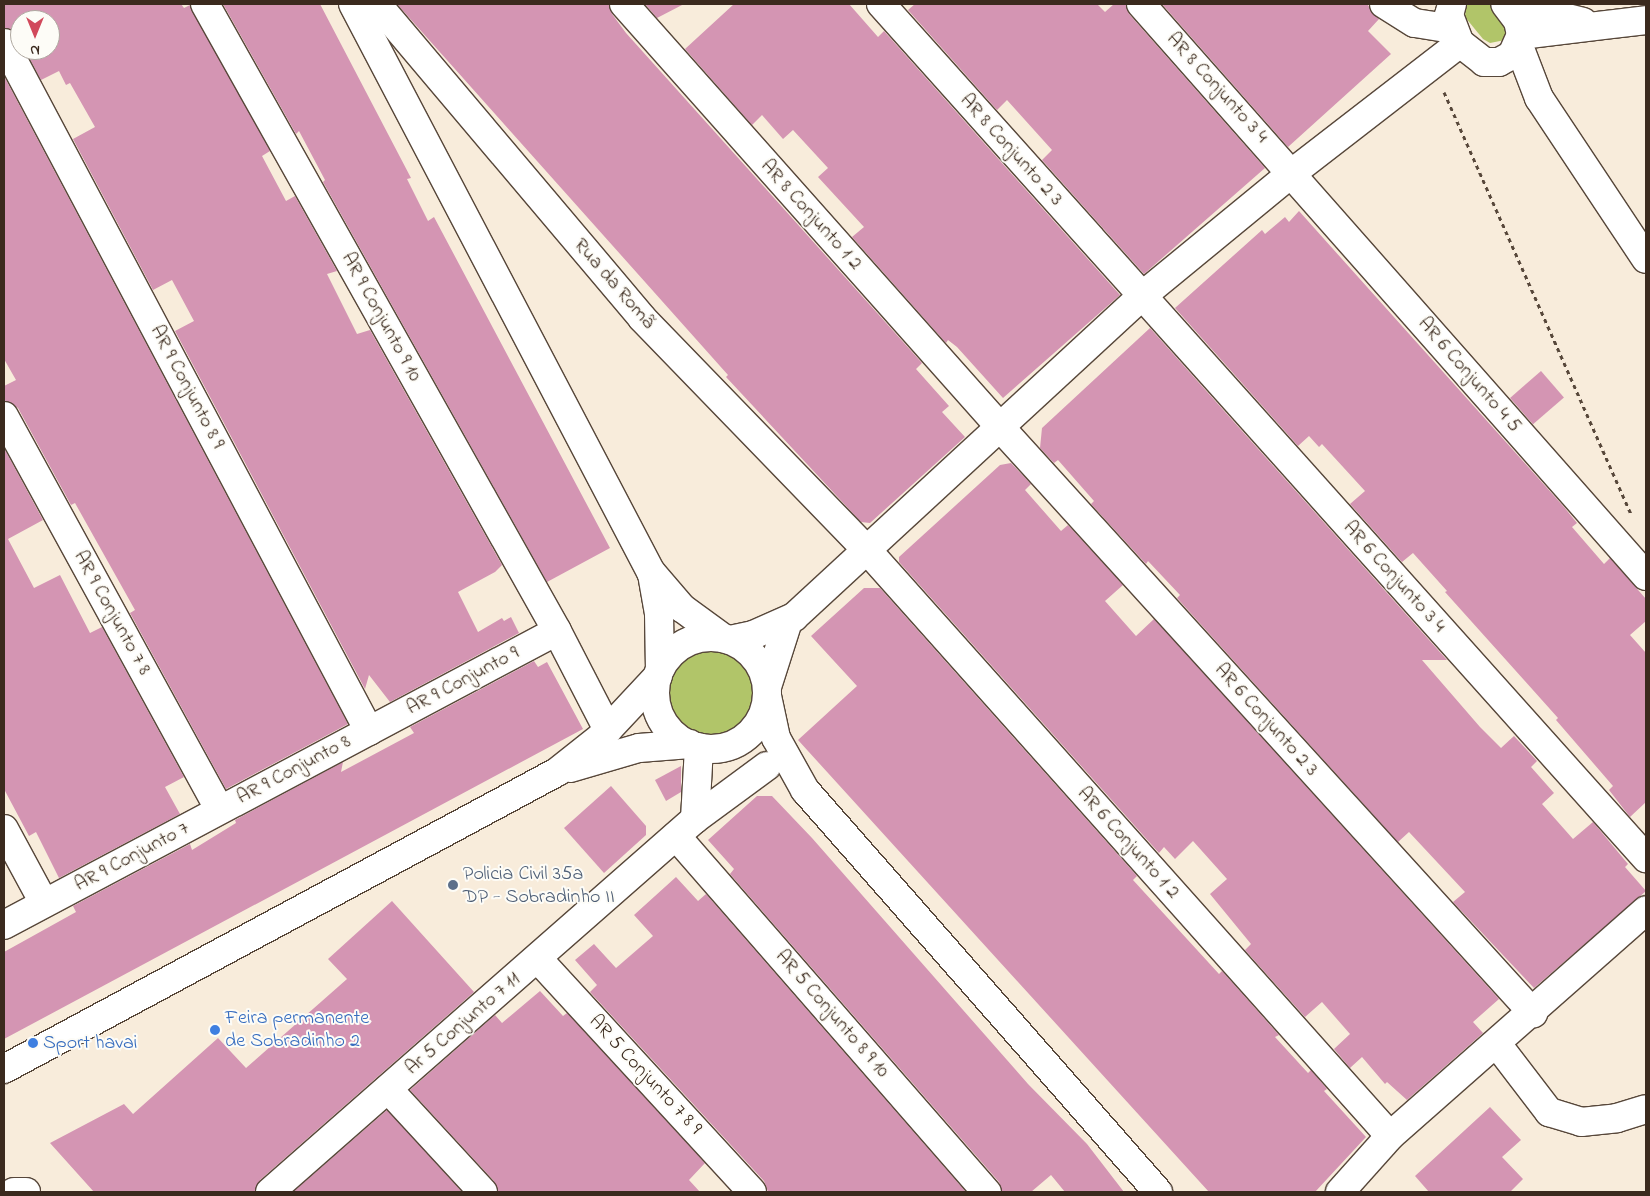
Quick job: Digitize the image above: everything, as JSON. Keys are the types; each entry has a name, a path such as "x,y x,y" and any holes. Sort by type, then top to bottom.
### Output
{"street":[{"name":"AR 9 Conjunto 9 10","path":"205,4 557,631 608,730"},
{"path":"353,4 651,572 682,608 726,639 748,651 762,668 776,738 805,790 1159,1192"},
{"name":"Rua da Romã","path":"377,4 642,318 866,550"},
{"name":"AR 8 Conjunto 1 2","path":"624,4 999,426"},
{"name":"AR 8 Conjunto 2 3","path":"880,4 1142,296"},
{"name":"AR 8 Conjunto 3 4","path":"1141,4 1292,173"},
{"path":"1384,4 1415,23 1455,25"},
{"path":"1505,4 1518,21 1520,41 1539,98 1646,259"},
{"path":"1511,4 1572,20 1604,24"},
{"path":"1488,62 1499,62 1512,55 1520,41 1604,24 1646,20"},
{"path":"1455,25 1472,55 1488,62 1539,98"},
{"path":"4,1069 557,772 608,730 659,673 674,652 693,640 726,639 788,621 1142,296 1292,173 1433,66 1455,25"},
{"name":"AR 9 Conjunto 8 9","path":"4,43 369,731"},
{"name":"AR 6 Conjunto 4 5","path":"1292,173 1646,576"},
{"name":"AR 6 Conjunto 3 4","path":"1142,296 1646,858"},
{"name":"AR 9 Conjunto 7 8","path":"4,416 220,810"},
{"name":"AR 6 Conjunto 2 3","path":"999,426 1533,1013"},
{"name":"AR 6 Conjunto 1 2","path":"866,550 1390,1136"},
{"path":"651,572 659,613 657,709 676,736 695,746"},
{"path":"726,747 742,740 755,728 764,713 767,692 788,621"},
{"name":"AR 9 Conjunto 9","path":"369,731 557,631"},
{"name":"AR 9 Conjunto 8","path":"220,810 369,731"},
{"path":"685,828 695,746"},
{"path":"557,772 639,748 726,747 767,766 805,790"},
{"name":"Ar 5 Conjunto 7 11","path":"270,1192 685,828 767,766"},
{"name":"AR 9 Conjunto 7","path":"4,925 220,810"},
{"name":"AR 5 Conjunto 8 9 10","path":"685,828 987,1192"},
{"path":"4,829 44,903"},
{"path":"1340,1192 1390,1136 1533,1013 1646,910"},
{"name":"AR 5 Conjunto 7 8 9","path":"538,958 752,1192"},
{"path":"1497,1044 1549,1112 1581,1122 1617,1118 1646,1109"},
{"path":"388,1089 483,1192"},
{"path":"14,1192 26,1192"}],"path":[{"path":"1433,66 1634,521"}],"green space":[{"path":"1466,4 1492,4 1510,29 1505,40 1490,43 1483,39 1465,17"},
{"path":"712,650 728,653 736,657 748,669 752,677 755,693 752,709 748,717 736,729 728,733 712,736 696,733 688,729 676,717 672,709 669,693 672,677 676,669 688,657 696,653"}],"building":[{"path":"4,4 181,4 184,8 190,5 270,151 262,156 286,201 295,196 337,271 327,274 357,334 370,330 502,565 495,572 458,592 478,632 502,618 504,621 511,617 519,633 390,702 369,675 365,689 175,331 194,321 172,280 153,290 73,139 95,127 70,83 66,85 59,71 41,80 30,60 60,60 60,10 10,10 10,29 4,28"},
{"path":"223,4 320,4 411,178 407,179 428,221 434,217 610,548 547,582 323,182 325,180 299,131 296,134"},
{"path":"397,4 609,4 612,14 626,33 922,363 916,369 949,406 942,412 965,437 870,523 861,522 726,377 728,375"},
{"path":"645,4 684,4 657,18"},
{"path":"734,4 849,4 878,37 884,31 1120,295 1003,398 957,347 948,340 946,343 852,237 864,227 818,177 828,168 793,130 783,139 762,115 752,125 685,49"},
{"path":"915,4 1097,4 1105,12 1114,4 1126,4 1129,14 1265,168 1144,274 1042,160 1052,150 1007,100 997,110 908,10"},
{"path":"1162,4 1367,4 1379,19 1368,31 1391,54 1288,147"},
{"path":"4,76 348,724 226,789 130,613 135,610 75,503 71,505 18,408 4,400 4,386 16,380 4,359"},
{"path":"1299,211 1564,507 1577,523 1572,527 1604,564 1610,558 1646,599 1646,621 1630,635 1646,653 1646,802 1630,817 1609,790 1613,786 1556,720 1558,718 1445,592 1447,591 1413,553 1402,562 1350,504 1365,491 1322,444 1319,447 1309,436 1298,446 1175,308 1262,230 1265,234 1285,217 1289,222"},
{"path":"1150,328 1447,660 1422,660 1480,727 1501,748 1514,736 1537,761 1531,767 1554,793 1542,804 1573,839 1593,822 1628,864 1625,867 1646,891 1534,988 1453,902 1465,892 1409,832 1398,842 1177,598 1180,595 1148,561 1146,564 1091,504 1094,501 1058,460 1054,463 1040,448 1042,428"},
{"path":"1541,371 1564,397 1533,424 1510,398"},
{"path":"4,448 43,520 8,539 34,588 60,575 90,633 102,627 184,777 165,787 180,814 59,878 36,832 29,836 4,789"},
{"path":"1011,463 1031,484 1025,490 1061,531 1068,525 1123,585 1105,601 1136,636 1154,619 1499,999 1473,1022 1483,1033 1407,1100 1387,1082 1385,1084 1362,1057 1350,1068 1334,1049 1350,1034 1322,1002 1305,1017 1245,950 1251,944 1210,894 1227,879 1193,841 1175,859 1164,847 1159,853 899,562 899,557 1000,465"},
{"path":"864,588 880,588 1137,876 1133,880 1219,974 1222,971 1279,1035 1275,1037 1308,1073 1311,1070 1327,1089 1324,1091 1366,1137 1315,1192 1209,1192 798,740 857,686 811,636"},
{"path":"534,661 538,667 547,662 583,729 4,1039 4,952 76,912 73,906 190,844 192,850 236,823 235,820 343,762 341,772 414,733 410,727"},
{"path":"681,766 681,792 666,801 655,780"},
{"path":"611,786 646,826 646,835 604,873 564,828"},
{"path":"757,796 772,796 812,838 1028,1084 1087,1144 1124,1192 1065,1192 1051,1175 1031,1192 1002,1192 999,1182 730,874 734,869 708,840"},
{"path":"676,877 698,901 706,894 966,1192 768,1192 764,1181 590,992 597,985 575,960 594,944 616,968 653,936 634,915"},
{"path":"392,901 474,992 260,1180 255,1192 94,1192 50,1143 124,1104 133,1114 218,1038 246,1068 347,979 328,959"},
{"path":"540,991 563,1016 567,1013 705,1163 689,1180 700,1192 498,1192 494,1181 410,1090 495,1015 502,1023"},
{"path":"1490,1107 1521,1140 1502,1157 1523,1179 1510,1192 1429,1192 1415,1176"},
{"path":"387,1110 462,1192 293,1192"}],"place":[{"name":"Policia Civil 35a DP - Sobradinho II","path":"453,885"},
{"name":"Feira permanente de Sobradinho 2","path":"215,1030"},
{"name":"Sport havai","path":"33,1043"}]}
